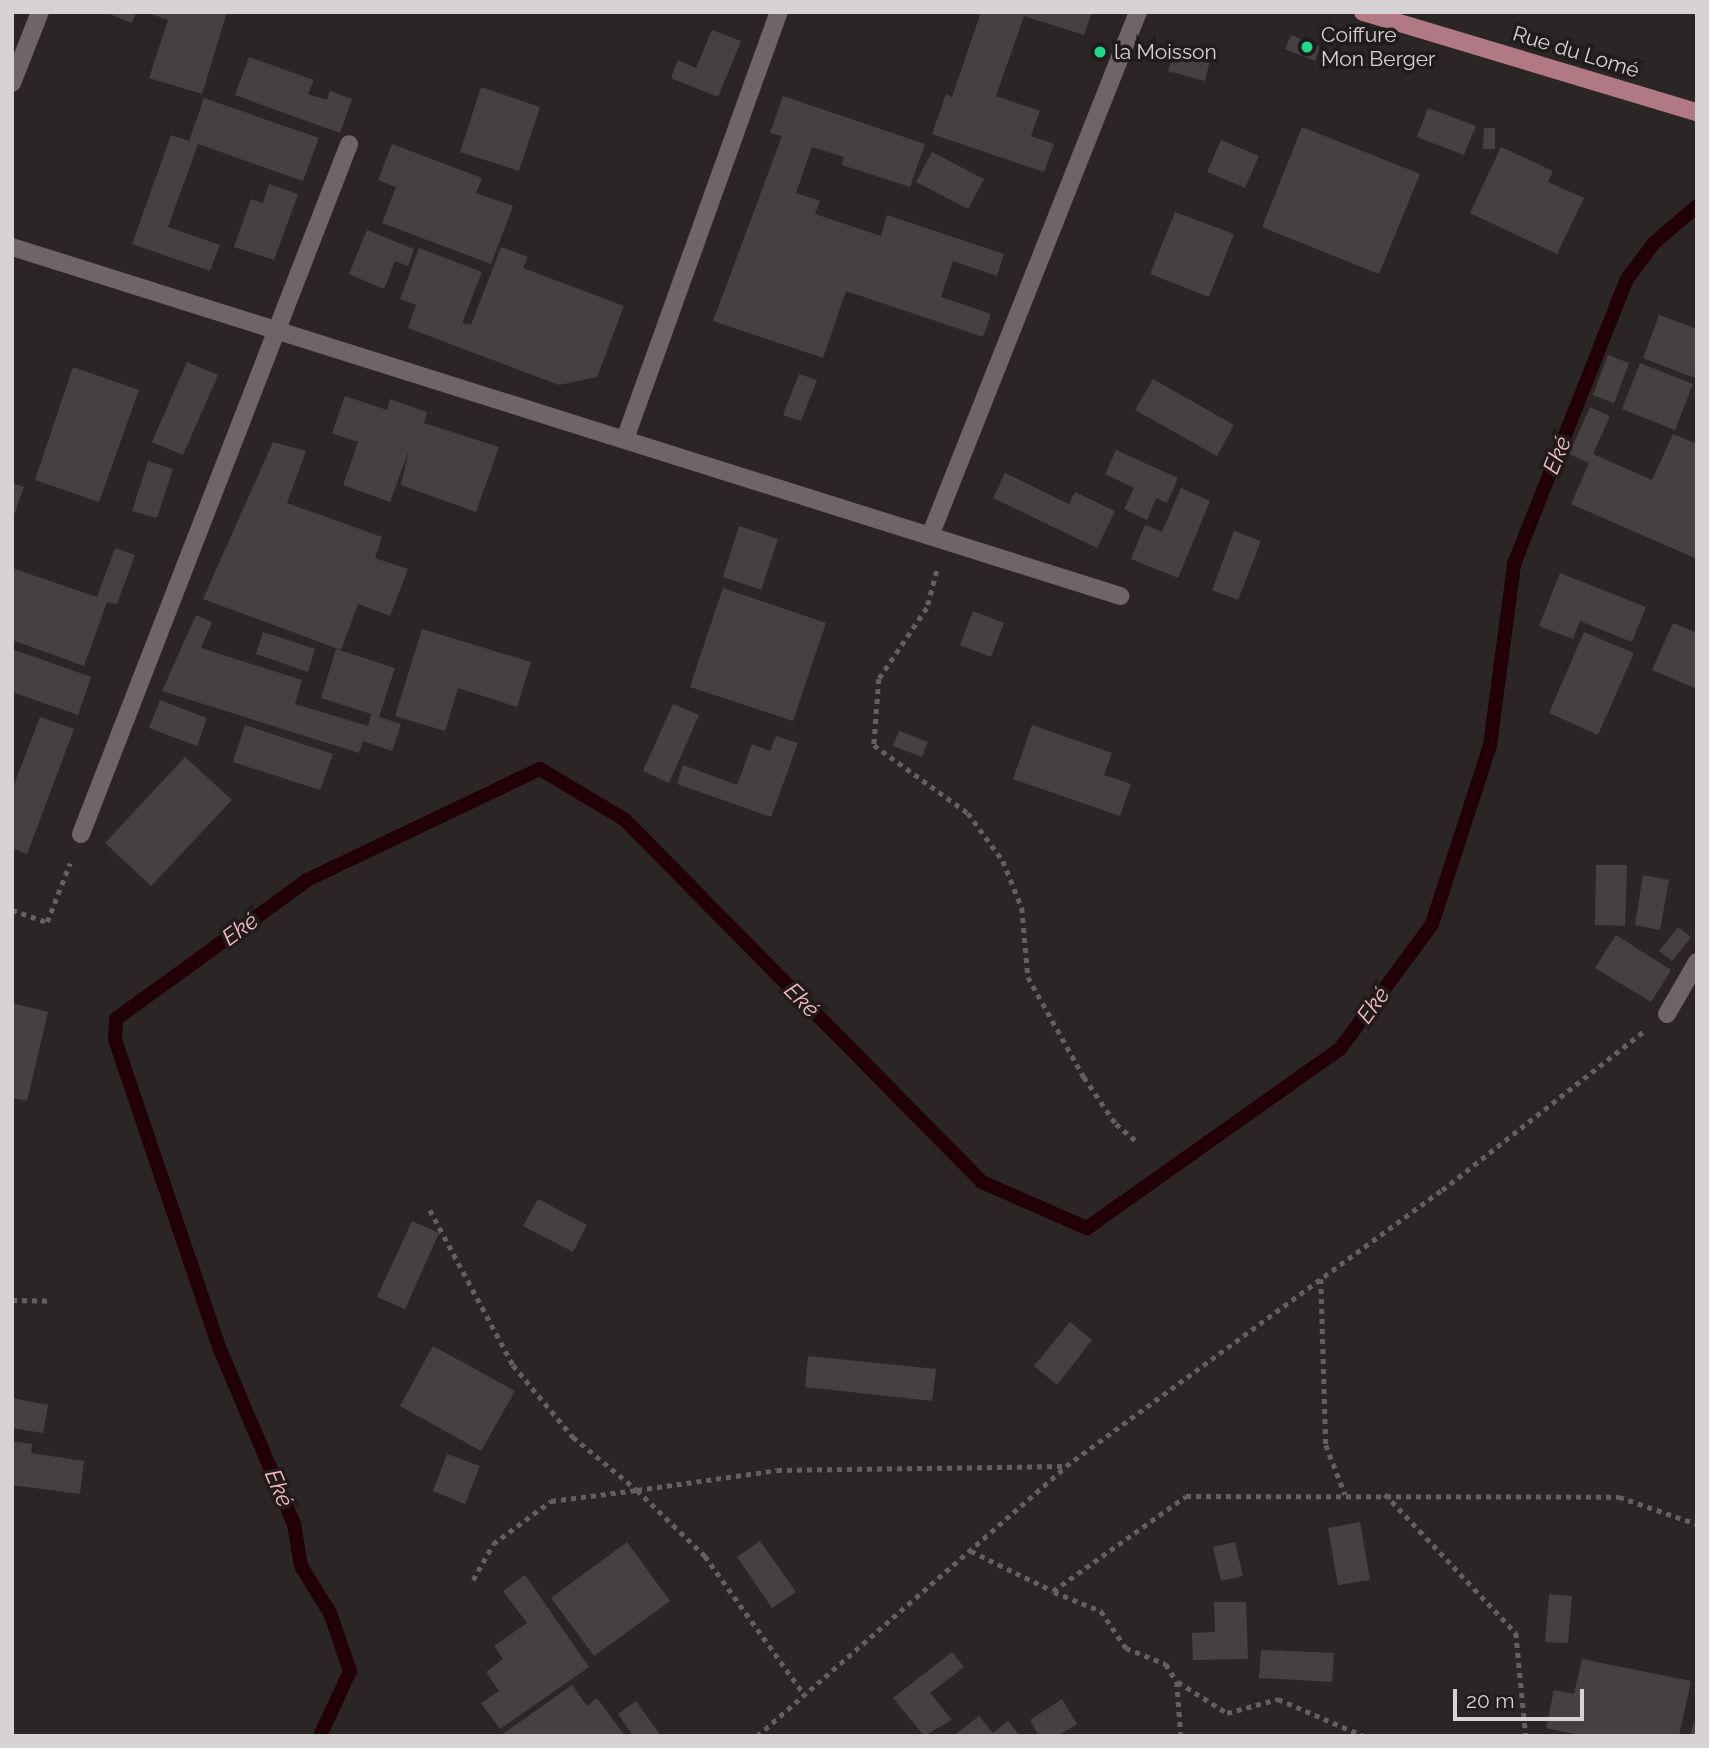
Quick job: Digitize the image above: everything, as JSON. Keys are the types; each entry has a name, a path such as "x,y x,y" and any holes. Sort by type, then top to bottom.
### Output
{"main road":[{"name":"Rue du Lomé","path":"1363,12 1697,112"}],"street":[{"path":"12,83 40,12"},
{"path":"625,439 779,12"},
{"path":"930,536 1138,12"},
{"path":"81,834 349,144"},
{"path":"12,247 1120,596"},
{"path":"1667,1014 1697,962"}],"path":[{"path":"930,536 937,571 927,608 879,679 874,746 968,813 1003,861 1022,908 1028,977 1084,1077 1116,1124 1135,1140"},
{"path":"12,910 47,922 81,834"},
{"path":"758,1736 806,1697 1066,1466 1321,1279 1667,1014"},
{"path":"430,1210 513,1365 573,1437 637,1490 705,1556 806,1697"},
{"path":"1321,1279 1326,1445 1345,1494"},
{"path":"12,1300 51,1301"},
{"path":"473,1580 493,1544 551,1501 777,1470 1066,1466"},
{"path":"1384,1493 1516,1633 1526,1736"},
{"path":"1053,1591 1186,1496 1384,1493 1619,1497 1697,1524"},
{"path":"971,1551 1101,1611 1126,1648 1166,1664 1177,1682 1227,1713 1278,1699 1364,1736"},
{"path":"1177,1682 1181,1736"}],"building":[{"path":"105,12 136,12 132,23"},
{"path":"145,12 227,12 202,94 149,78 168,20"},
{"path":"981,12 1092,12 1084,35 1024,16 996,96 1040,111 1031,136 1054,144 1044,172 932,134 946,94 952,97"},
{"path":"712,30 741,41 718,97 671,78 678,60 696,68"},
{"path":"1291,35 1320,47 1315,61 1285,49"},
{"path":"1174,50 1210,60 1205,81 1168,71"},
{"path":"249,57 314,80 308,94 327,100 330,91 352,99 340,133 235,95"},
{"path":"481,87 540,107 519,171 460,152"},
{"path":"783,96 925,144 910,187 842,165 844,157 812,147 796,193 820,201 815,214 881,236 887,215 1004,254 997,276 953,261 941,297 991,314 983,337 846,291 823,358 713,321 782,136 770,133"},
{"path":"204,98 319,138 303,181 198,144 168,227 220,245 210,271 132,244 171,135 189,141"},
{"path":"1428,108 1476,126 1464,155 1417,137"},
{"path":"1302,127 1420,174 1379,274 1262,227"},
{"path":"1484,128 1495,128 1495,149 1483,149"},
{"path":"1221,140 1259,156 1245,188 1207,172"},
{"path":"392,144 482,178 476,193 513,206 491,264 382,223 396,187 378,180"},
{"path":"1501,147 1553,171 1548,182 1584,198 1557,254 1470,213"},
{"path":"932,152 984,179 968,209 916,182"},
{"path":"269,184 298,194 274,260 234,247 251,199 263,203"},
{"path":"1175,212 1234,234 1209,297 1150,274"},
{"path":"367,230 414,249 408,266 395,261 384,289 349,274"},
{"path":"501,247 528,257 523,268 624,306 597,377 559,385 408,328 416,305 400,299 419,248 482,272 462,323 471,325"},
{"path":"1659,315 1697,329 1697,379 1643,358"},
{"path":"1608,355 1629,363 1614,403 1593,395"},
{"path":"187,362 218,375 183,455 152,442"},
{"path":"1640,363 1693,384 1675,430 1622,409"},
{"path":"73,367 139,390 99,502 35,480"},
{"path":"799,374 817,380 801,421 783,415"},
{"path":"1153,379 1234,425 1217,456 1135,410"},
{"path":"345,396 387,410 390,399 427,412 424,423 499,447 476,512 401,485 409,450 390,502 343,485 358,442 332,433"},
{"path":"1590,407 1610,416 1593,454 1652,480 1673,434 1697,444 1697,559 1571,504 1589,463 1569,454"},
{"path":"273,442 306,451 287,503 382,537 375,558 408,569 390,616 358,604 341,650 203,599"},
{"path":"1116,450 1178,478 1167,503 1156,498 1147,520 1124,509 1134,488 1105,474"},
{"path":"148,461 173,469 157,518 132,511"},
{"path":"1005,473 1069,504 1075,492 1115,511 1097,548 993,498"},
{"path":"12,483 24,487 13,518 12,518"},
{"path":"1181,488 1210,501 1178,578 1131,559 1145,525 1162,532"},
{"path":"739,526 778,539 761,590 723,577"},
{"path":"1234,531 1261,541 1238,600 1212,590"},
{"path":"115,548 135,555 117,604 107,602 84,666 12,640 12,568 97,597"},
{"path":"1560,573 1646,607 1632,642 1580,621 1573,639 1539,626"},
{"path":"723,588 826,623 793,721 690,687"},
{"path":"973,611 1004,623 991,657 960,645"},
{"path":"196,615 212,622 201,648 302,680 295,704 368,726 371,714 321,698 336,649 395,668 379,717 401,724 392,751 363,741 359,753 162,691"},
{"path":"1673,623 1697,633 1697,689 1652,670"},
{"path":"422,629 531,662 517,707 458,688 445,731 395,716"},
{"path":"263,632 315,649 308,672 256,654"},
{"path":"1584,632 1634,653 1598,735 1549,713"},
{"path":"12,649 91,677 78,715 12,692"},
{"path":"160,700 207,718 197,746 149,728"},
{"path":"673,704 699,715 669,783 643,771"},
{"path":"40,717 74,729 27,854 12,848 12,790"},
{"path":"245,725 333,754 320,790 233,762"},
{"path":"1032,725 1112,753 1104,775 1131,784 1120,816 1013,779"},
{"path":"899,731 928,742 922,757 893,746"},
{"path":"776,736 798,743 771,817 677,784 683,765 737,785 752,744 770,751"},
{"path":"185,757 232,800 151,886 105,843"},
{"path":"1596,865 1627,865 1625,926 1595,925"},
{"path":"1643,875 1669,880 1660,930 1635,925"},
{"path":"1678,927 1691,937 1672,961 1659,951"},
{"path":"1616,935 1671,970 1651,1002 1595,968"},
{"path":"12,1003 48,1012 27,1101 12,1098"},
{"path":"538,1199 587,1225 573,1252 523,1226"},
{"path":"412,1221 439,1233 405,1309 377,1297"},
{"path":"1070,1322 1092,1340 1057,1385 1034,1366"},
{"path":"433,1346 515,1391 481,1451 400,1406"},
{"path":"808,1356 936,1369 932,1401 805,1387"},
{"path":"12,1398 48,1405 43,1433 12,1428"},
{"path":"12,1441 32,1444 31,1453 84,1461 80,1494 12,1485"},
{"path":"447,1454 480,1466 465,1504 433,1491"},
{"path":"1360,1522 1370,1580 1338,1585 1328,1528"},
{"path":"760,1541 796,1592 772,1608 737,1557"},
{"path":"627,1542 670,1601 594,1656 551,1598"},
{"path":"1235,1542 1243,1576 1221,1581 1213,1547"},
{"path":"525,1575 589,1667 500,1729 481,1703 499,1691 486,1672 503,1659 494,1646 527,1623 503,1591"},
{"path":"1549,1594 1572,1596 1568,1643 1545,1642"},
{"path":"1214,1602 1246,1602 1248,1659 1193,1660 1192,1633 1215,1632"},
{"path":"1261,1650 1334,1653 1332,1682 1259,1678"},
{"path":"952,1652 964,1667 930,1693 952,1720 924,1736 893,1698"},
{"path":"1582,1659 1691,1681 1679,1736 1585,1736 1546,1728 1554,1690 1574,1694"},
{"path":"572,1685 587,1706 597,1698 625,1736 500,1736"},
{"path":"1062,1699 1077,1724 1057,1736 1039,1736 1030,1720"},
{"path":"636,1701 661,1736 633,1736 618,1714"},
{"path":"979,1716 993,1733 1008,1721 1020,1736 953,1736"},
{"path":"1694,1721 1697,1736 1690,1736"}],"waterway":[{"name":"Eké","path":"320,1736 350,1671 330,1613 301,1566 294,1524 219,1347 115,1040 116,1019 307,880 540,769 624,819 982,1182 1087,1228 1340,1049 1432,924 1490,745 1514,564 1627,279 1654,243 1697,206"}],"place":[{"name":"Coiffure Mon Berger","path":"1307,47"},
{"name":"la Moisson","path":"1100,52"}]}
